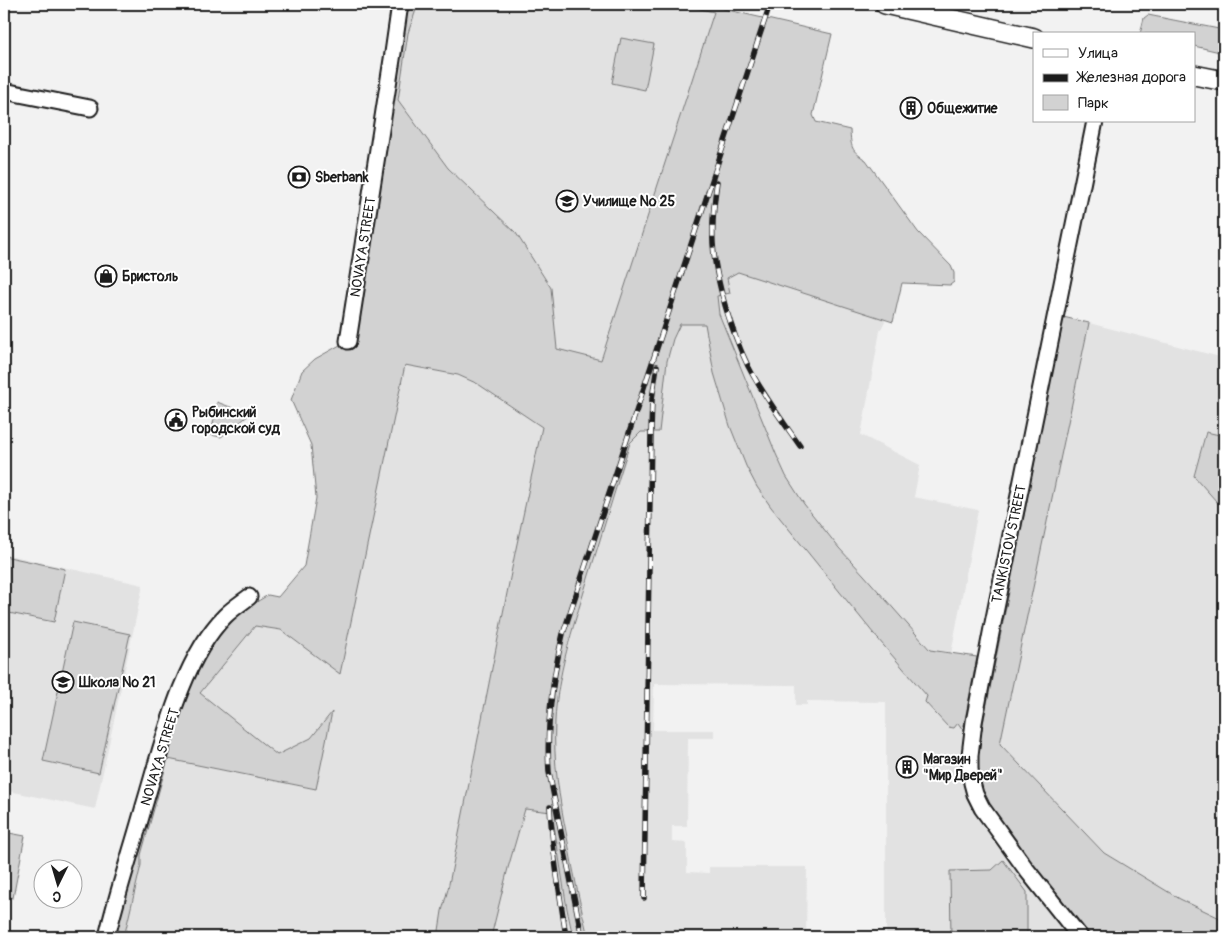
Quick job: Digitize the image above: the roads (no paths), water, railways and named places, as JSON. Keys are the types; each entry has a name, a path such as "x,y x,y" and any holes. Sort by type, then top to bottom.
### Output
{"main road":[{"path":"885,4 1033,38"},
{"path":"1196,75 1224,81"}],"street":[{"name":"NOVAYA STREET","path":"348,341 400,4"},
{"path":"4,91 90,108"},
{"name":"TANKISTOV STREET","path":"1080,937 1026,869 982,808 975,794 970,769 971,736 1095,122"},
{"name":"NOVAYA STREET","path":"107,937 124,872 180,690 200,649 213,631 225,616 249,597"}],"railway":[{"path":"582,937 549,772 549,720 559,651 770,4"},
{"path":"717,182 713,243 714,258 725,306 748,366 766,397 800,446"},
{"path":"644,898 651,432 652,399 657,366"},
{"path":"550,807 554,856 566,937"}],"place":[{"name":"Общежитие","path":"911,108"},
{"name":"Sberbank","path":"299,177"},
{"name":"Училище № 25","path":"567,201"},
{"name":"Бристоль","path":"106,276"},
{"name":"Рыбинский городской суд","path":"176,420"},
{"name":"Школа № 21","path":"63,682"},
{"name":"Магазин \"Мир Дверей\"","path":"907,767"}]}
